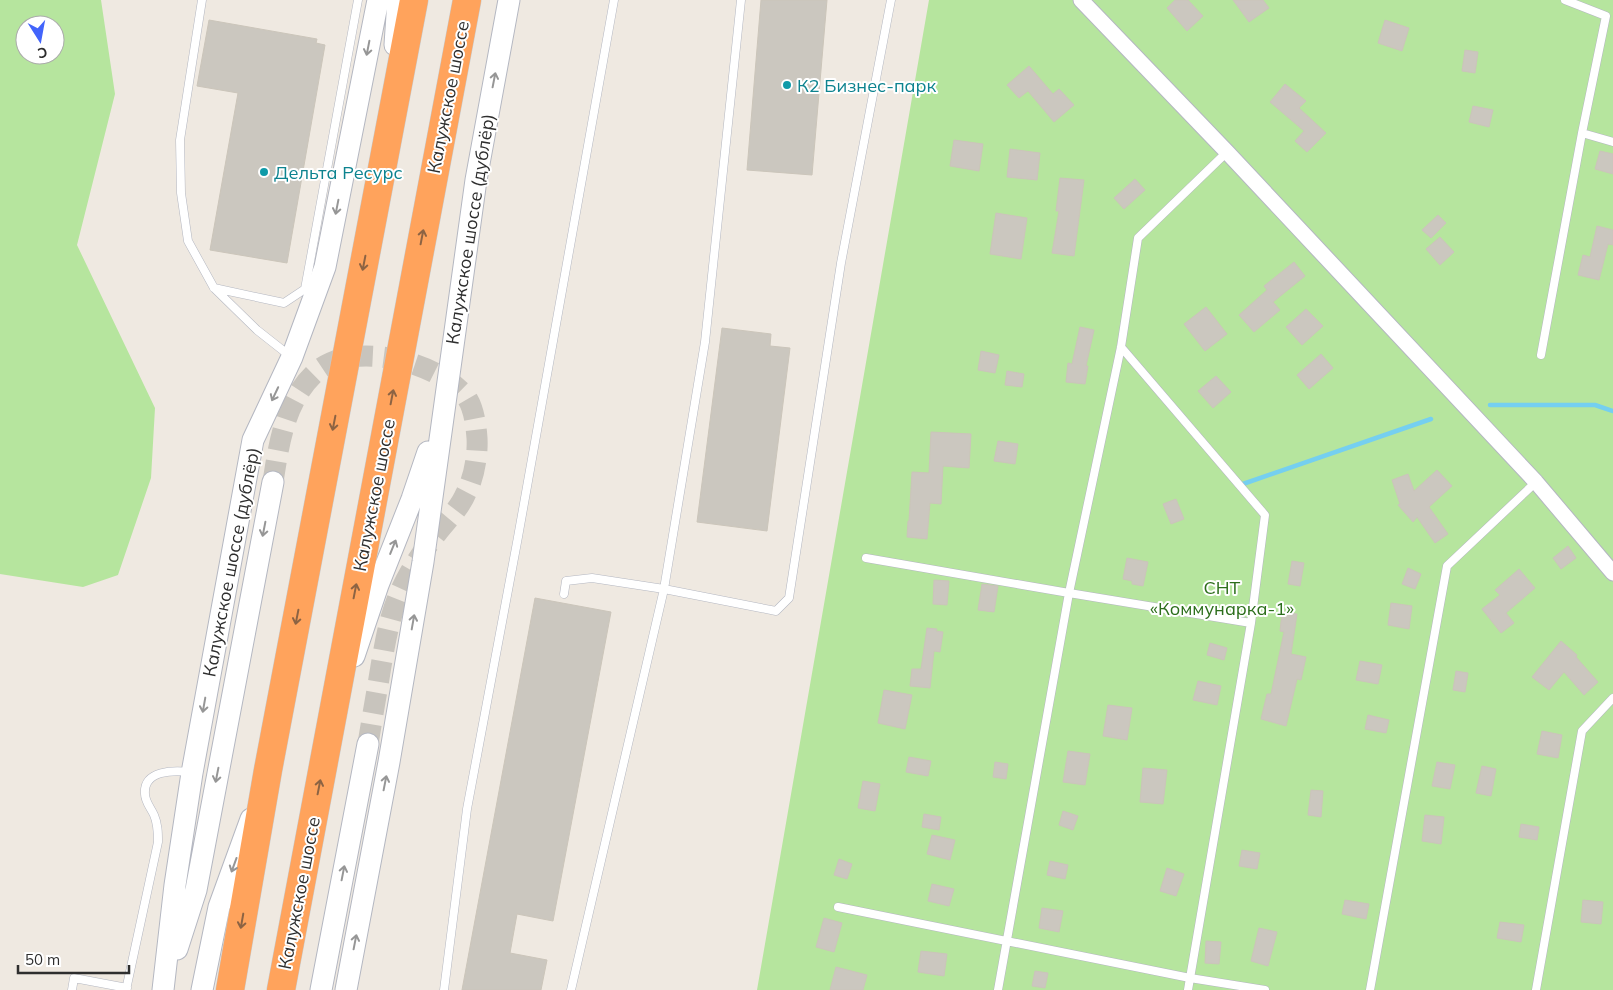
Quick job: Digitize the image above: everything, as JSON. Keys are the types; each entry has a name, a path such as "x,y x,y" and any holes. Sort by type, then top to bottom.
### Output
{"highway":[{"path":"230,990 268,770 414,0"},
{"name":"Калужское шоссе","path":"281,990 467,0"}],"main road":[{"name":"Калужское шоссе (дублёр)","path":"164,990 175,885 192,773 253,440 292,357 326,267 378,0"},
{"path":"386,146 398,0"},
{"name":"Калужское шоссе (дублёр)","path":"346,990 389,762 423,562 476,180 509,0"},
{"path":"330,725 378,585 412,499 444,402"},
{"path":"164,990 196,890 273,482"},
{"path":"321,990 368,744"},
{"path":"202,990 219,907 268,770"}],"street":[{"path":"1081,0 1227,152 1536,482 1613,573"}],"lane":[{"path":"202,0 180,140 181,193 188,241 214,288 257,330 292,357"},
{"path":"214,288 284,303 305,289 358,0"},
{"path":"444,990 467,809 518,537 614,0"},
{"path":"571,990 664,589 705,342 741,0"},
{"path":"564,594 566,581 592,578 776,610 789,598 841,263 890,0"},
{"path":"1541,355 1582,133 1606,16 1565,0"},
{"path":"1582,133 1613,142"},
{"path":"998,990 1069,594 1121,347 1138,238 1227,152"},
{"path":"1121,347 1265,515 1251,623 1188,990"},
{"path":"1370,990 1446,566 1536,482"},
{"path":"866,558 1069,594 1251,623"},
{"path":"1536,990 1582,731 1613,698"},
{"path":"72,990 74,978 127,989 158,842 158,829 154,814 148,806 144,794 146,784 154,776 166,771 179,770 192,773"},
{"path":"838,907 1190,978 1266,990"}],"green space":[{"path":"0,0 101,0 115,94 77,245 155,408 151,478 118,575 83,587 0,574"},
{"name":"СНТ «Коммунарка-1»","path":"929,0 1613,0 1613,990 757,990"}],"building":[{"name":"К2 Бизнес-парк","path":"761,0 827,0 812,175 747,170"},
{"path":"1175,0 1188,0 1203,16 1187,31 1167,8"},
{"path":"1233,0 1263,0 1269,8 1249,22"},
{"name":"Дельта Ресурс","path":"209,20 317,39 316,43 325,45 287,263 210,250 238,93 197,86"},
{"path":"1385,20 1409,28 1402,51 1378,43"},
{"path":"1465,50 1478,52 1475,73 1462,71"},
{"path":"1029,66 1053,94 1059,89 1074,105 1054,122 1028,91 1019,98 1007,85"},
{"path":"1285,84 1306,101 1299,108 1326,133 1307,152 1295,141 1304,131 1270,102"},
{"path":"1473,106 1493,110 1489,127 1469,122"},
{"path":"954,140 983,144 979,171 950,166"},
{"path":"1010,149 1040,153 1037,180 1007,177"},
{"path":"1600,151 1613,154 1613,174 1595,169"},
{"path":"1060,178 1084,180 1074,256 1052,253 1059,211 1056,211"},
{"path":"1135,179 1145,190 1124,209 1114,198"},
{"path":"996,213 1027,218 1021,259 990,254"},
{"path":"1438,215 1446,223 1431,238 1422,230"},
{"path":"1597,226 1613,230 1613,245 1608,244 1599,280 1578,275 1583,255 1590,257"},
{"path":"1440,237 1454,252 1440,265 1426,249"},
{"path":"1294,262 1305,276 1273,302 1280,310 1254,332 1239,315 1267,290 1264,286"},
{"path":"1206,307 1227,334 1205,351 1184,324"},
{"path":"1306,309 1323,326 1302,345 1286,327"},
{"path":"1080,327 1094,330 1086,366 1088,366 1085,384 1066,382 1068,363 1072,364"},
{"path":"722,328 771,334 770,346 790,348 767,531 697,522"},
{"path":"981,351 999,355 995,373 978,370"},
{"path":"1321,354 1333,368 1309,389 1297,375"},
{"path":"1007,371 1024,374 1022,387 1005,385"},
{"path":"1216,376 1231,392 1213,408 1198,391"},
{"path":"931,432 971,434 969,468 943,466 941,504 930,503 927,539 907,537 912,472 929,473"},
{"path":"998,441 1018,444 1015,464 994,461"},
{"path":"1437,470 1452,486 1429,507 1448,534 1435,543 1417,517 1413,522 1398,505 1400,504 1392,480 1408,474 1414,491"},
{"path":"1176,499 1184,519 1171,524 1163,504"},
{"path":"1568,546 1576,558 1561,569 1553,558"},
{"path":"1127,558 1148,562 1143,586 1132,584 1132,581 1123,579"},
{"path":"1292,561 1304,563 1300,586 1288,584"},
{"path":"1408,568 1421,574 1415,589 1402,584"},
{"path":"1519,569 1535,588 1506,613 1514,623 1501,633 1482,609 1500,595 1495,590"},
{"path":"934,580 949,581 947,605 933,604"},
{"path":"982,584 998,586 994,612 978,610"},
{"path":"535,598 611,612 553,921 517,914 510,953 547,960 541,990 462,990"},
{"path":"1391,603 1412,606 1409,629 1388,625"},
{"path":"1282,612 1297,614 1291,654 1306,657 1301,680 1297,679 1286,726 1261,719 1267,694 1271,694 1284,632 1280,631"},
{"path":"927,628 943,632 940,652 934,651 930,688 910,686 912,669 921,669"},
{"path":"1561,641 1577,655 1576,657 1598,682 1584,695 1564,672 1549,690 1532,677"},
{"path":"1210,643 1227,648 1224,660 1207,655"},
{"path":"1360,661 1382,665 1378,684 1356,680"},
{"path":"1456,671 1468,673 1465,692 1453,690"},
{"path":"1198,681 1221,686 1217,705 1193,700"},
{"path":"884,690 912,695 905,729 878,723"},
{"path":"1108,705 1132,708 1127,740 1103,736"},
{"path":"1368,715 1389,720 1386,733 1365,729"},
{"path":"1542,731 1562,735 1558,758 1537,754"},
{"path":"1068,751 1090,754 1085,785 1063,782"},
{"path":"909,757 931,761 928,776 906,772"},
{"path":"995,762 1008,764 1006,779 993,777"},
{"path":"1437,762 1455,765 1450,789 1432,786"},
{"path":"1482,766 1496,769 1491,796 1476,793"},
{"path":"1143,768 1167,770 1163,804 1140,802"},
{"path":"863,781 880,784 875,811 858,808"},
{"path":"1311,790 1323,791 1321,817 1308,815"},
{"path":"1063,811 1078,816 1073,830 1059,825"},
{"path":"924,814 941,817 939,830 922,827"},
{"path":"1425,815 1444,817 1441,844 1422,841"},
{"path":"1521,824 1539,827 1537,840 1519,837"},
{"path":"932,835 955,840 950,860 927,854"},
{"path":"1242,850 1260,853 1257,869 1239,866"},
{"path":"839,859 852,864 847,879 834,875"},
{"path":"1050,861 1068,865 1065,879 1047,875"},
{"path":"1167,868 1184,874 1176,896 1160,891"},
{"path":"932,884 954,889 949,906 928,901"},
{"path":"1345,900 1369,904 1366,919 1342,914"},
{"path":"1583,900 1603,902 1601,924 1581,922"},
{"path":"1042,908 1063,911 1059,932 1039,928"},
{"path":"824,918 842,923 834,952 816,947"},
{"path":"1500,922 1524,925 1521,942 1497,938"},
{"path":"1259,928 1277,932 1268,966 1251,961"},
{"path":"1206,941 1221,942 1219,964 1205,963"},
{"path":"921,951 947,954 944,976 918,972"},
{"path":"836,967 867,975 863,990 830,990"},
{"path":"1035,971 1048,973 1045,988 1032,986"}],"waterway":[{"path":"1490,405 1595,405 1613,411"},
{"path":"1240,485 1431,419"}],"tunnel":[{"path":"273,482 281,437 290,409 305,383 316,372 332,362 351,357 372,356 395,359 417,365 437,374 454,385 467,398 471,407 477,433 477,445 475,466 469,487 453,514 431,540 415,564 398,597 386,640 368,744"}],"place":[{"name":"К2 Бизнес-парк","path":"787,85"},
{"name":"Дельта Ресурс","path":"264,172"}]}
